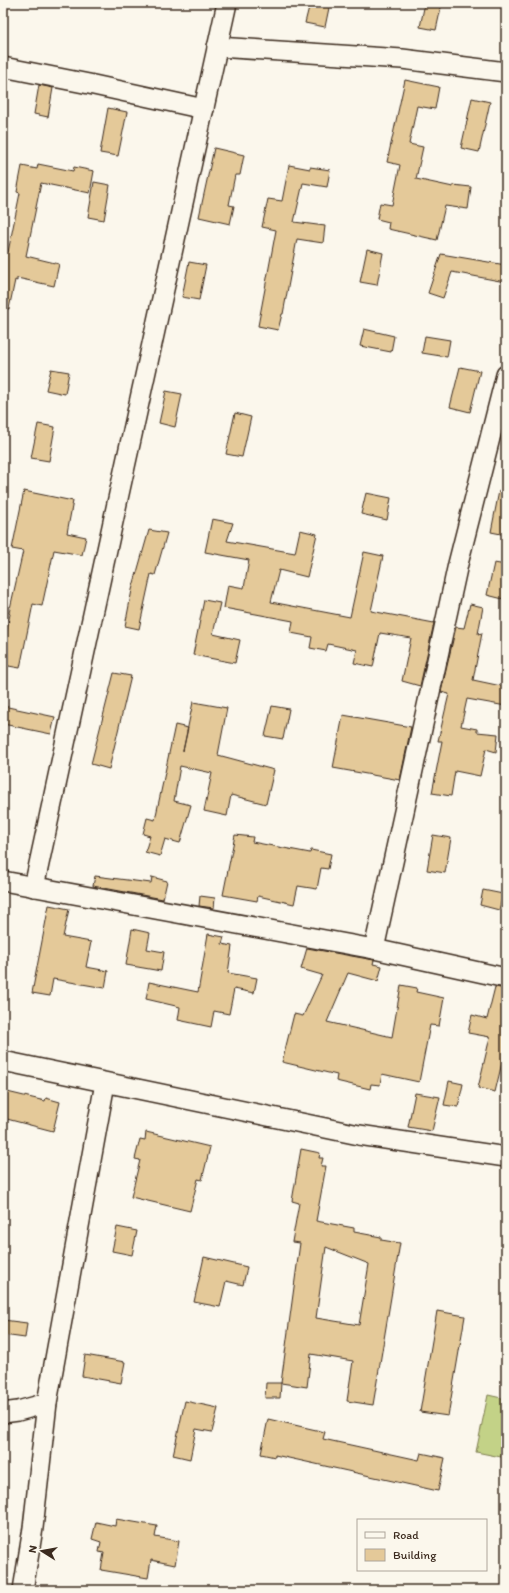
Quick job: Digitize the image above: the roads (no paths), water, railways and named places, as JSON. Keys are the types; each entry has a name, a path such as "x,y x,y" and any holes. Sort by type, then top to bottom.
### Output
{"street":[{"path":"34,887 117,501 227,3"},
{"path":"218,47 402,59 506,72"},
{"path":"3,68 89,84 204,109"},
{"path":"374,949 458,564 506,375"},
{"path":"3,881 374,949 506,978"},
{"path":"3,1061 359,1135 506,1158"},
{"path":"23,1590 33,1528 47,1403 105,1083"},
{"path":"3,1413 18,1411 47,1403"}]}
